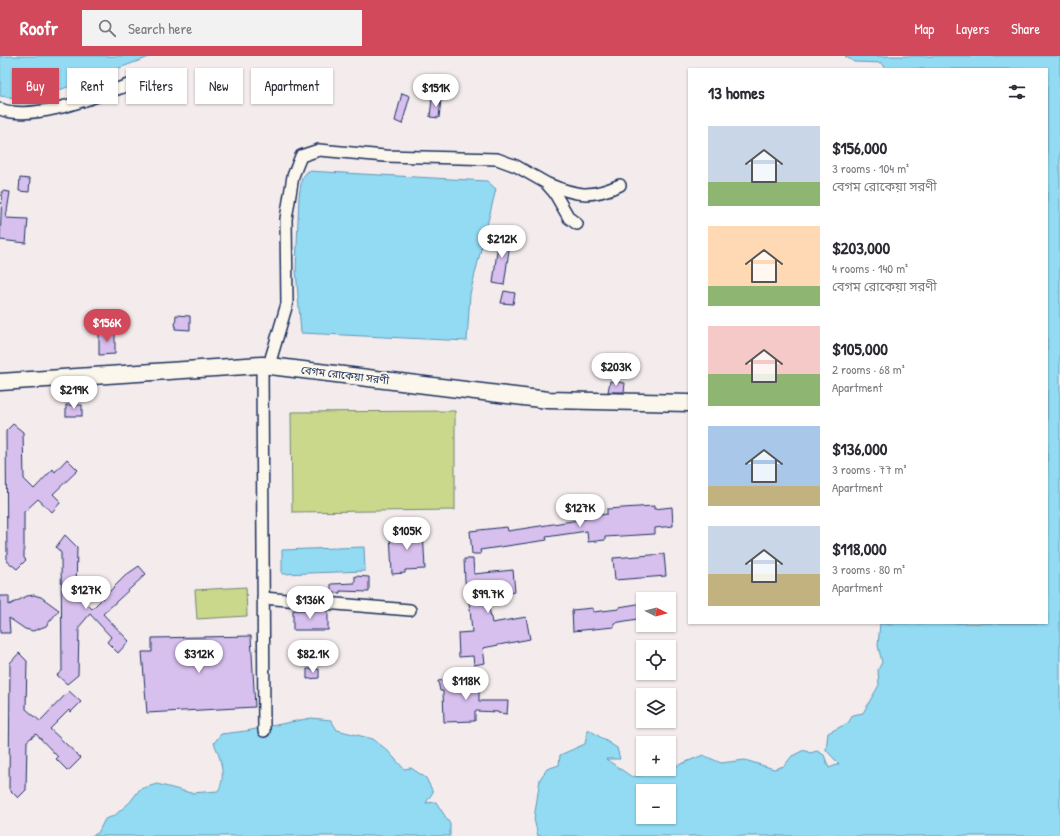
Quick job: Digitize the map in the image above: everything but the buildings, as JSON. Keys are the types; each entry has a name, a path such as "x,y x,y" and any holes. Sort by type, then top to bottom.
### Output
{"street":[{"path":"0,109 11,114 42,112 88,99 126,86"},
{"path":"264,731 263,598 266,365 286,304 286,218 293,176 301,156 318,150 385,156 497,159 516,166 546,183 571,193 586,195 595,194 620,185"},
{"path":"546,183 554,192 569,218 577,224"},
{"name":"বেগম রোকেয়া সরণী","path":"0,382 266,365 548,400 688,403"},
{"path":"263,598 410,610"}],"green space":[{"path":"455,411 455,510 292,512 291,412"},
{"path":"246,587 247,616 197,619 195,590"}],"water":[{"path":"0,56 152,56 118,68 67,68 67,87 59,90 59,68 12,68 12,98 0,96"},
{"path":"845,56 1060,56 1060,836 538,836 534,819 540,779 547,769 559,765 560,755 585,744 588,729 617,748 620,759 606,759 632,777 676,776 676,766 703,755 721,763 745,760 774,769 784,766 792,756 804,750 810,753 817,751 824,755 829,768 839,764 826,750 828,733 848,723 853,715 863,713 879,685 878,670 882,662 878,646 880,624 1048,624 1048,68 885,68 882,63 854,62"},
{"path":"308,171 487,181 496,189 470,294 467,341 301,333 296,270 299,196 302,178"},
{"path":"364,547 365,571 282,574 282,550"},
{"path":"311,718 331,720 337,730 373,739 387,750 404,769 411,768 426,778 433,792 426,803 436,802 450,824 450,836 91,836 98,833 105,819 114,816 130,802 140,789 157,784 191,793 218,791 222,780 222,767 214,743 221,734 246,731"}]}
